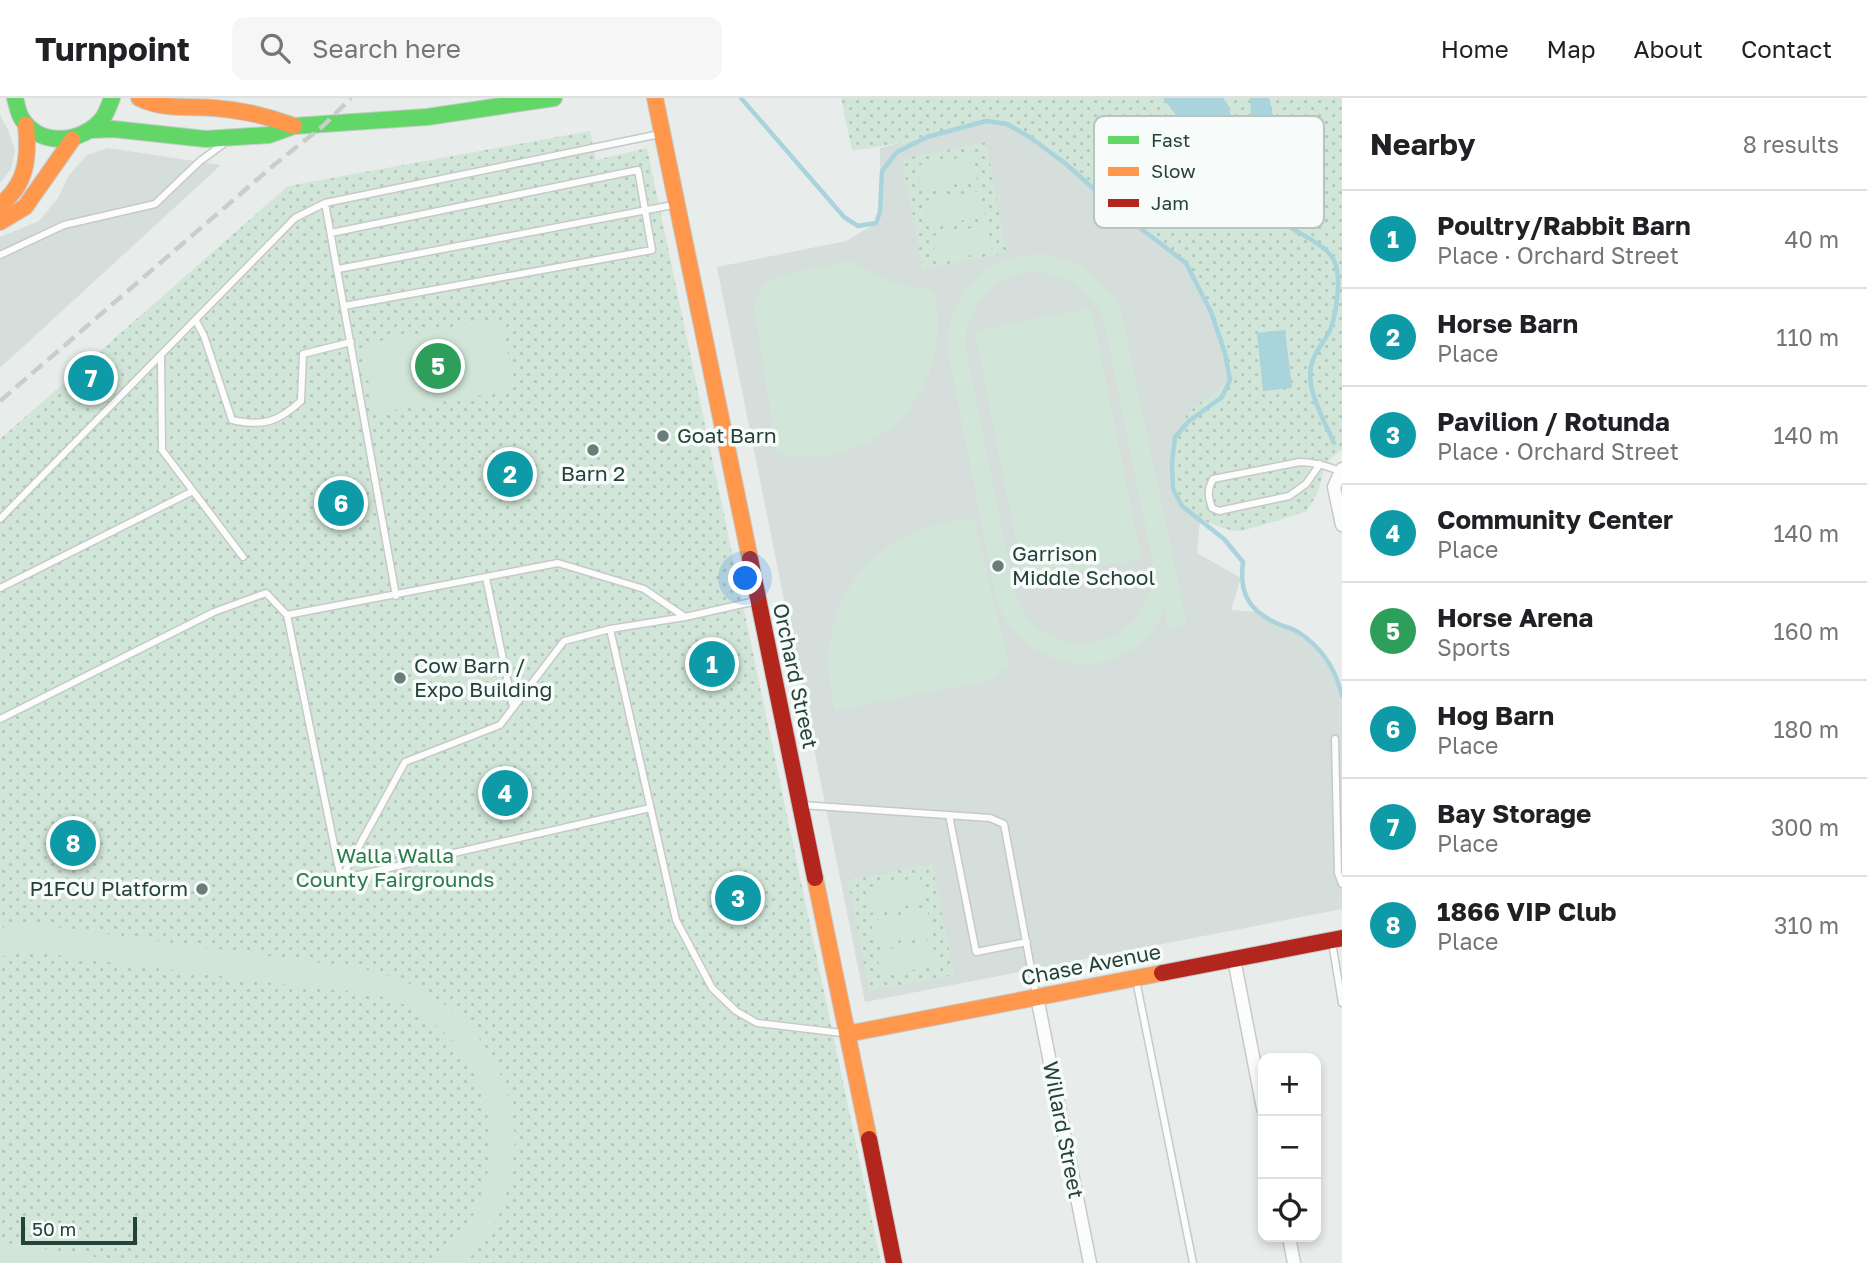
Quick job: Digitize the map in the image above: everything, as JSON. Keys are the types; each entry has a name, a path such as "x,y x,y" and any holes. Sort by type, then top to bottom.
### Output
{"street":[{"path":"0,222 15,217 31,202 53,164 72,140 91,130 108,111 112,98"},
{"path":"139,98 174,109 206,108 269,115 294,126"},
{"path":"91,130 113,129 206,139 269,135 294,126 364,124 554,98"},
{"name":"Orchard Street","path":"654,98 894,1263"},
{"path":"13,101 19,117 26,125 46,138 72,140"},
{"path":"0,205 13,194 27,167 29,155 26,125"},
{"path":"1341,470 1334,487 1342,524"},
{"name":"Chase Avenue","path":"847,1034 1337,939"},
{"path":"1234,959 1258,1082"},
{"name":"Willard Street","path":"1037,997 1090,1263"},
{"path":"1290,1242 1294,1263"}],"lane":[{"path":"0,519 295,218 325,203 662,134"},
{"path":"0,253 64,225 155,204 200,162 233,137"},
{"path":"331,233 638,170 652,250 344,306"},
{"path":"325,203 396,596"},
{"path":"338,269 676,204"},
{"path":"196,321 232,420 247,424 281,419 301,401 303,354 351,342"},
{"path":"161,357 162,450 191,492 243,557"},
{"path":"1320,464 1306,484 1289,496 1219,511 1212,508 1208,498 1208,488 1213,479 1300,462 1320,464 1341,470"},
{"path":"0,588 191,492"},
{"path":"287,615 558,564 644,589 685,617"},
{"path":"486,578 513,707"},
{"path":"0,719 214,612 266,593 287,615 341,879"},
{"path":"341,879 405,762 500,725 564,641 610,629 685,617 758,601"},
{"path":"610,629 676,920 712,988 736,1011 757,1023 847,1034"},
{"path":"1335,739 1338,873 1342,884"},
{"path":"800,805 990,818 1004,824 1037,997"},
{"path":"341,879 650,808"},
{"path":"949,815 976,952 1027,942"},
{"path":"1337,939 1342,1003"},
{"path":"1136,978 1193,1263"}],"shaded area":[{"path":"0,115 15,150 11,169 0,183"},
{"name":"Garrison Middle School","path":"986,121 1007,124 1031,138 1094,187 1094,228 1144,228 1186,263 1211,312 1225,353 1230,380 1185,417 1182,507 1200,519 1197,553 1241,578 1231,610 1258,612 1275,623 1298,632 1320,649 1339,685 1342,696 1342,909 865,1002 717,267 846,241 876,223 880,211 880,148"},
{"path":"108,148 221,165 0,368 0,237 39,221 58,198 69,175 87,155"}],"green space":[{"path":"841,98 1342,98 1342,450 1327,463 1318,492 1307,511 1235,531 1214,525 1181,506 1171,475 1173,449 1179,427 1194,408 1230,380 1224,350 1209,306 1195,279 1176,255 1141,228 1324,228 1324,116 1094,116 1094,188 1060,158 1022,132 1004,124 987,121 899,143 852,150"},
{"name":"Walla Walla County Fairgrounds","path":"590,131 596,160 647,148 881,1263 0,1263 0,439 288,186"},
{"path":"986,142 1007,253 923,269 902,159"},
{"path":"973,155 977,180 922,191 917,166"},
{"path":"980,191 985,216 929,227 924,201"},
{"path":"987,225 992,251 936,262 931,236"},
{"path":"1042,254 1079,266 1099,280 1121,312 1187,624 1169,629 1164,610 1148,635 1128,652 1106,662 1081,664 1056,659 1034,648 1014,630 998,606 947,348 949,328 955,310 974,280 1003,262","holes":["1029,272 1073,283 1097,306 1103,317 1152,558 1151,588 1140,612 1124,630 1102,640 1079,643 1055,638 1033,623 1016,599 965,345 976,307 992,288 1015,276"]},
{"path":"850,261 895,284 934,290 938,327 933,361 921,391 902,417 877,437 848,450 814,456 777,454 753,301 765,284 782,275"},
{"path":"1091,308 1141,559 1024,581 975,331"},
{"path":"494,319 503,328 513,380 506,391 382,412 373,406 363,351 369,343"},
{"path":"957,520 974,520 1010,666 991,680 835,710 829,676 830,643 837,613 851,586 870,562 894,543 923,529"},
{"path":"932,864 954,975 869,991 848,880"},
{"path":"920,877 925,902 870,913 865,888"},
{"path":"927,909 932,934 876,945 871,921"},
{"path":"26,923 364,969 413,985 454,1012 485,1046 505,1086 514,1129 511,1175 496,1220 466,1263 433,1263 460,1237 478,1205 488,1171 490,1136 484,1101 471,1068 450,1038 421,1014 388,998 353,991 24,951 0,957 0,928"},
{"path":"932,940 937,965 882,976 876,952"},
{"path":"0,1242 134,1263 0,1263"}],"water":[{"path":"1163,98 1223,98 1231,116 1177,116"},
{"path":"1250,98 1269,98 1273,116 1248,116 1251,115"},
{"path":"1285,330 1292,388 1263,391 1257,333"}],"waterway":[{"path":"741,98 844,217 858,226 876,223 880,212 882,171 897,152 927,137 986,121 1007,124 1031,138 1094,189"},
{"path":"1140,228 1186,263 1211,312 1225,353 1230,380 1222,397 1189,421 1175,437 1173,489 1182,506 1224,539 1243,562 1244,591 1252,606 1266,618 1298,632 1316,646 1332,669 1342,696"},
{"path":"1292,228 1328,252 1336,266 1338,291 1333,320 1314,358 1310,376 1317,406 1334,443"}],"railway":[{"path":"0,401 323,126 351,98"}],"traffic: fast":[{"path":"15,98 21,117 30,128 40,135 62,139 85,133 95,126 104,116 112,98"},
{"path":"91,130 113,129 206,139 269,135 294,126 427,117 554,98"}],"traffic: slow":[{"path":"139,98 166,106 245,112 294,126"},
{"path":"655,98 750,559"},
{"path":"0,205 21,179 26,159 26,125"},
{"path":"0,222 25,207 72,140"},
{"path":"815,878 869,1139"},
{"path":"847,1034 1162,973"}],"traffic: jam":[{"path":"750,559 815,878"},
{"path":"1162,973 1342,938"},
{"path":"869,1139 894,1263"}],"place":[{"name":"Horse Arena","path":"438,366"},
{"name":"Bay Storage","path":"91,378"},
{"name":"Goat Barn","path":"663,436"},
{"name":"Barn 2","path":"593,450"},
{"name":"Horse Barn","path":"510,474"},
{"name":"Hog Barn","path":"341,503"},
{"name":"Garrison Middle School","path":"998,566"},
{"name":"Poultry/Rabbit Barn","path":"712,664"},
{"name":"Cow Barn / Expo Building","path":"400,678"},
{"name":"Community Center","path":"505,793"},
{"name":"1866 VIP Club","path":"73,843"},
{"name":"P1FCU Platform","path":"202,889"},
{"name":"Pavilion / Rotunda","path":"738,898"}]}
